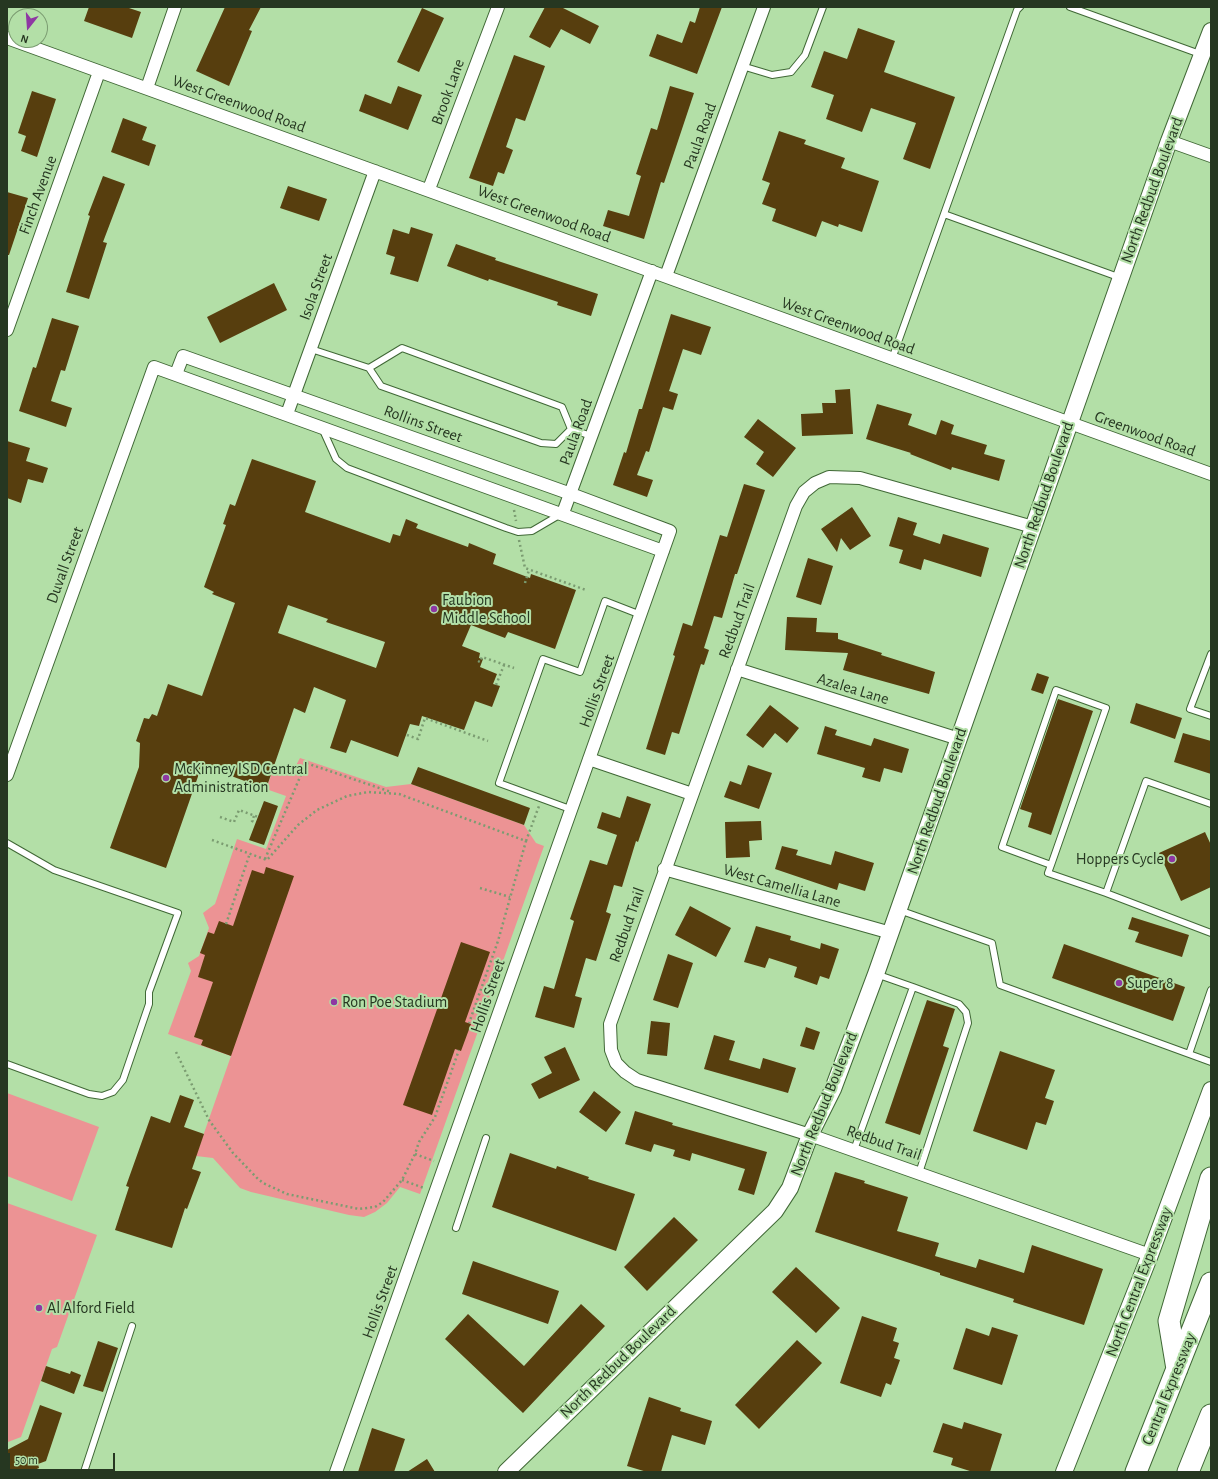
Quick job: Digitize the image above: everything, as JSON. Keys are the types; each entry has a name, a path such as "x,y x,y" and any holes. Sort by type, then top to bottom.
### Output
{"highway":[{"path":"1178,1369 1169,1321 1211,1178"},
{"name":"Central Expressway","path":"1136,1472 1211,1283"},
{"path":"1188,1472 1211,1415"}],"street":[{"path":"147,88 175,7"},
{"name":"Brook Lane","path":"429,190 498,7"},
{"name":"Paula Road","path":"666,276 764,7"},
{"name":"North Redbud Boulevard","path":"506,1472 775,1211 790,1188 810,1135 833,1089 876,974 1169,141 1211,31"},
{"name":"West Greenwood Road","path":"7,38 1069,423"},
{"name":"Finch Avenue","path":"7,330 12,297 99,72"},
{"path":"1169,141 1211,156"},
{"name":"Isola Street","path":"287,414 375,171"},
{"name":"Paula Road","path":"563,514 652,271"},
{"name":"Rollins Street","path":"176,374 183,356 670,531"},
{"name":"Duvall Street","path":"7,775 154,367 176,374"},
{"path":"176,374 663,551"},
{"name":"Greenwood Road","path":"1069,423 1211,474"},
{"name":"Redbud Trail","path":"1033,527 860,478 829,477 815,483 804,492 796,506 664,869 610,1024 611,1050 616,1063 625,1072 637,1080 854,1150 1150,1255"},
{"name":"Hollis Street","path":"336,1472 446,1165 570,809 642,614 670,531"},
{"name":"Azalea Lane","path":"737,669 959,739"},
{"path":"589,759 692,794"},
{"name":"West Camellia Lane","path":"664,869 890,933"},
{"name":"North Central Expressway","path":"1064,1472 1150,1255 1211,1090"}],"lane":[{"path":"742,66 772,75 791,72 805,54 823,7"},
{"path":"892,359 1017,10 1020,7"},
{"path":"1070,7 1202,55"},
{"path":"944,214 1121,278"},
{"path":"369,368 402,348 562,407 571,430"},
{"path":"311,349 369,368 380,386 541,443 556,444 571,430"},
{"path":"321,426 336,459 347,468 506,528 518,532 532,531 563,514"},
{"path":"571,430 591,436"},
{"path":"570,809 498,783 543,659 580,672 605,601 642,614"},
{"path":"1211,654 1190,709 1211,716"},
{"path":"1051,865 1002,847 1056,690 1106,708 1051,865 1048,873 1106,893 1211,933"},
{"path":"1106,893 1146,781 1211,804"},
{"path":"7,843 54,870 178,913 149,992 149,1004 127,1068 120,1084 113,1092 102,1096 89,1094 7,1064"},
{"path":"899,910 992,943 1000,985 1211,1062"},
{"path":"876,974 959,1004 966,1012 968,1023 919,1173"},
{"path":"854,1150 913,987"},
{"path":"1189,1054 1211,990"},
{"path":"456,1228 486,1138"},
{"path":"84,1472 132,1326"}],"path":[{"path":"519,539 525,568 586,590"},
{"path":"525,583 529,570"},
{"path":"478,661 480,662 482,657 514,668"},
{"path":"496,685 504,665"},
{"path":"406,735 418,739 425,718 488,741"},
{"path":"265,859 306,763 399,794 526,841"},
{"path":"212,840 267,860 307,817 333,801 347,796 368,792 399,794"},
{"path":"469,1023 498,941 526,841 542,799"},
{"path":"220,817 234,822 238,810 256,817 252,821 256,823"},
{"path":"226,924 250,853"},
{"path":"480,888 510,897"},
{"path":"176,1052 209,1120 233,1153 263,1183 287,1194 359,1209 375,1207 383,1202 402,1180 415,1154 419,1142 435,1117 459,1050"},
{"path":"415,1154 446,1165"},
{"path":"402,1180 436,1192"}],"shaded area":[{"name":"Ron Poe Stadium","path":"300,758 386,787 411,784 524,825 536,843 544,846 420,1194 400,1187 387,1203 375,1212 364,1217 349,1215 251,1192 240,1188 213,1158 196,1156 231,1056 168,1034 191,971 188,963 199,956 209,928 203,913 215,904 237,839 266,849 286,796 266,789 275,765 293,771"},
{"path":"7,1093 99,1127 72,1201 7,1176"},
{"name":"Al Alford Field","path":"7,1203 97,1235 57,1347 52,1349 21,1437 8,1442"}],"building":[{"path":"89,7 126,7 141,12 132,38 84,21"},
{"path":"225,7 261,7 249,30 252,31 229,86 196,71"},
{"path":"545,7 561,7 599,26 590,44 561,29 550,48 529,37"},
{"path":"700,7 722,7 697,74 649,56 657,34 682,43 690,21 695,23"},
{"path":"422,8 444,18 419,72 397,62"},
{"path":"858,28 895,41 884,72 955,97 930,169 903,159 916,123 871,108 862,132 826,119 834,95 811,87 824,51 847,59"},
{"path":"514,55 545,66 525,121 516,118 506,147 513,150 504,174 498,172 493,186 469,178"},
{"path":"398,86 422,95 408,130 359,111 365,94 391,104"},
{"path":"670,86 694,93 664,183 661,182 644,239 603,226 608,210 629,216 641,176 636,174 651,128 657,130"},
{"path":"32,91 56,99 37,157 21,151 26,136 18,133"},
{"path":"123,118 147,127 142,140 156,145 149,166 111,152"},
{"path":"779,131 806,140 804,144 845,158 841,168 879,181 862,232 839,224 838,227 822,221 816,237 772,221 776,209 762,204 770,183 762,180"},
{"path":"103,176 125,184 103,242 107,243 89,299 66,292 90,216 88,215"},
{"path":"288,186 327,199 319,221 280,208"},
{"path":"7,192 28,198 9,255 7,255"},
{"path":"411,227 433,234 418,282 390,274 395,257 386,254 393,229 409,234"},
{"path":"456,244 496,258 495,260 598,294 591,316 557,305 558,302 489,279 488,281 447,266"},
{"path":"274,283 287,310 220,343 207,317"},
{"path":"671,314 711,327 701,355 683,349 669,391 678,394 673,410 663,407 649,452 646,451 637,475 653,480 647,497 613,485 624,452 626,453 639,409 642,409"},
{"path":"52,318 79,326 65,371 61,370 51,401 72,408 66,427 19,411 33,367 36,368"},
{"path":"850,389 853,434 802,436 801,414 823,413 822,403 836,403 835,390"},
{"path":"877,404 912,414 908,425 936,435 941,420 954,425 951,434 987,445 984,454 1005,460 999,481 952,467 951,470 910,454 911,453 866,439"},
{"path":"758,419 796,448 773,477 756,464 764,452 744,437"},
{"path":"7,441 30,448 26,461 48,468 43,483 28,479 21,503 7,498"},
{"name":"Faubion Middle School","path":"252,459 316,481 305,512 390,543 393,534 400,536 406,519 418,524 416,528 468,547 469,543 496,554 493,564 530,578 531,574 576,590 555,649 508,632 505,638 471,625 462,646 480,653 479,658 483,659 480,667 497,674 493,684 500,686 492,707 475,701 464,730 422,716 419,726 410,724 398,757 351,740 346,753 330,748 346,700 314,687 305,713 294,708 266,789 202,765 166,868 110,848 139,767 140,743 136,741 144,718 149,719 152,714 157,716 168,684 202,696 235,603 212,594 214,592 204,587 226,525 223,524 230,504 235,506","holes":["288,605 328,619 326,622 385,642 376,668 278,633"]},
{"path":"744,484 765,490 737,574 735,574 722,618 714,616 704,648 709,650 704,665 701,664 679,734 672,732 665,755 646,749 675,656 673,655 683,623 692,626 720,535 727,537"},
{"path":"852,507 871,536 850,550 841,538 837,552 821,529"},
{"path":"898,517 917,523 913,535 940,544 943,534 989,548 981,577 924,559 921,570 899,563 903,550 889,546"},
{"path":"808,558 833,566 821,605 796,597"},
{"path":"787,617 817,618 816,632 838,633 838,639 882,653 881,655 935,672 929,694 843,670 848,653 785,650"},
{"path":"1037,673 1049,677 1043,694 1031,690"},
{"path":"1058,699 1093,711 1051,835 1028,827 1032,813 1020,809"},
{"path":"1136,703 1182,718 1175,739 1130,723"},
{"path":"770,705 799,728 787,743 775,733 763,748 746,735"},
{"path":"825,726 837,730 835,735 871,746 874,738 909,749 902,773 884,768 880,782 862,777 865,768 817,754"},
{"path":"1183,733 1211,741 1211,774 1174,762"},
{"path":"748,765 772,773 759,809 724,797 730,781 741,785"},
{"path":"418,767 530,808 524,825 411,784"},
{"path":"627,796 651,804 638,842 636,841 622,887 614,885 606,912 611,914 596,961 586,958 575,996 582,998 574,1028 535,1017 544,986 554,989 574,921 570,919 590,860 607,865 617,835 597,828 602,812 620,818"},
{"path":"264,801 278,806 264,845 249,840"},
{"path":"761,821 762,840 749,841 750,857 726,858 725,822"},
{"path":"1205,832 1211,845 1211,887 1181,901 1159,853"},
{"path":"782,846 798,850 796,855 831,865 835,851 874,863 865,891 839,883 837,890 775,869"},
{"path":"266,867 294,876 231,1056 201,1045 203,1040 194,1037 213,982 198,977 205,955 200,953 208,932 214,934 219,921 233,926 252,870 264,874"},
{"path":"690,906 731,928 716,957 675,935"},
{"path":"1132,917 1189,935 1182,957 1135,942 1139,932 1128,929"},
{"path":"756,926 791,936 790,940 820,949 821,943 839,949 829,979 820,976 817,985 794,977 797,967 769,958 765,968 744,962"},
{"path":"461,942 490,952 465,1022 471,1024 461,1051 455,1049 432,1115 403,1105"},
{"name":"Super 8","path":"1064,944 1185,987 1173,1021 1052,978"},
{"path":"668,954 693,963 678,1008 653,1000"},
{"path":"927,1000 955,1009 943,1046 949,1048 920,1135 885,1123"},
{"path":"651,1021 670,1023 667,1056 647,1054"},
{"path":"806,1027 820,1032 814,1050 800,1046"},
{"path":"714,1035 735,1041 729,1060 760,1069 763,1058 796,1068 788,1093 704,1069"},
{"path":"565,1047 580,1080 539,1099 531,1084 552,1073 544,1057"},
{"path":"1000,1051 1055,1070 1045,1098 1054,1101 1046,1125 1036,1122 1027,1150 973,1131"},
{"path":"594,1091 621,1112 606,1132 579,1112"},
{"path":"180,1095 194,1100 184,1127 204,1134 192,1169 201,1172 187,1209 185,1208 172,1248 115,1230 129,1187 126,1186 151,1116 170,1123"},
{"path":"635,1111 673,1123 672,1125 767,1152 754,1195 738,1190 745,1169 692,1153 690,1161 673,1156 675,1150 654,1144 651,1152 625,1144"},
{"path":"510,1153 556,1169 557,1166 589,1177 588,1179 635,1194 616,1251 492,1207"},
{"path":"835,1172 865,1181 864,1183 908,1197 897,1231 939,1243 935,1256 976,1268 979,1259 1024,1273 1032,1245 1103,1269 1084,1325 1013,1302 1014,1299 940,1275 940,1273 815,1232"},
{"path":"674,1217 698,1240 647,1291 624,1267"},
{"path":"473,1261 559,1291 548,1324 462,1294"},
{"path":"796,1267 840,1308 816,1333 772,1292"},
{"path":"581,1304 605,1326 523,1413 445,1339 468,1314 524,1366"},
{"path":"862,1316 897,1328 893,1341 899,1343 894,1358 900,1360 891,1385 886,1383 881,1397 840,1383"},
{"path":"992,1327 1018,1335 1002,1385 953,1369 966,1328 989,1336"},
{"path":"797,1340 822,1363 759,1429 735,1405"},
{"path":"98,1341 118,1348 103,1392 83,1386"},
{"path":"46,1366 70,1374 71,1371 81,1375 74,1394 41,1381"},
{"path":"649,1397 681,1408 680,1411 712,1421 705,1445 672,1435 661,1472 647,1472 627,1466"},
{"path":"40,1405 62,1413 46,1461 38,1464 39,1468 30,1472 7,1472 7,1450 28,1439"},
{"path":"964,1422 1002,1434 990,1472 973,1472 951,1465 953,1458 933,1452 943,1423 962,1429"},
{"path":"372,1428 405,1439 394,1472 358,1472"},
{"path":"427,1459 435,1472 407,1472"}],"place":[{"name":"Faubion Middle School","path":"434,609"},
{"name":"McKinney ISD Central Administration","path":"166,778"},
{"name":"Hoppers Cycle","path":"1172,859"},
{"name":"Super 8","path":"1119,983"},
{"name":"Ron Poe Stadium","path":"334,1002"},
{"name":"Al Alford Field","path":"39,1308"}]}
